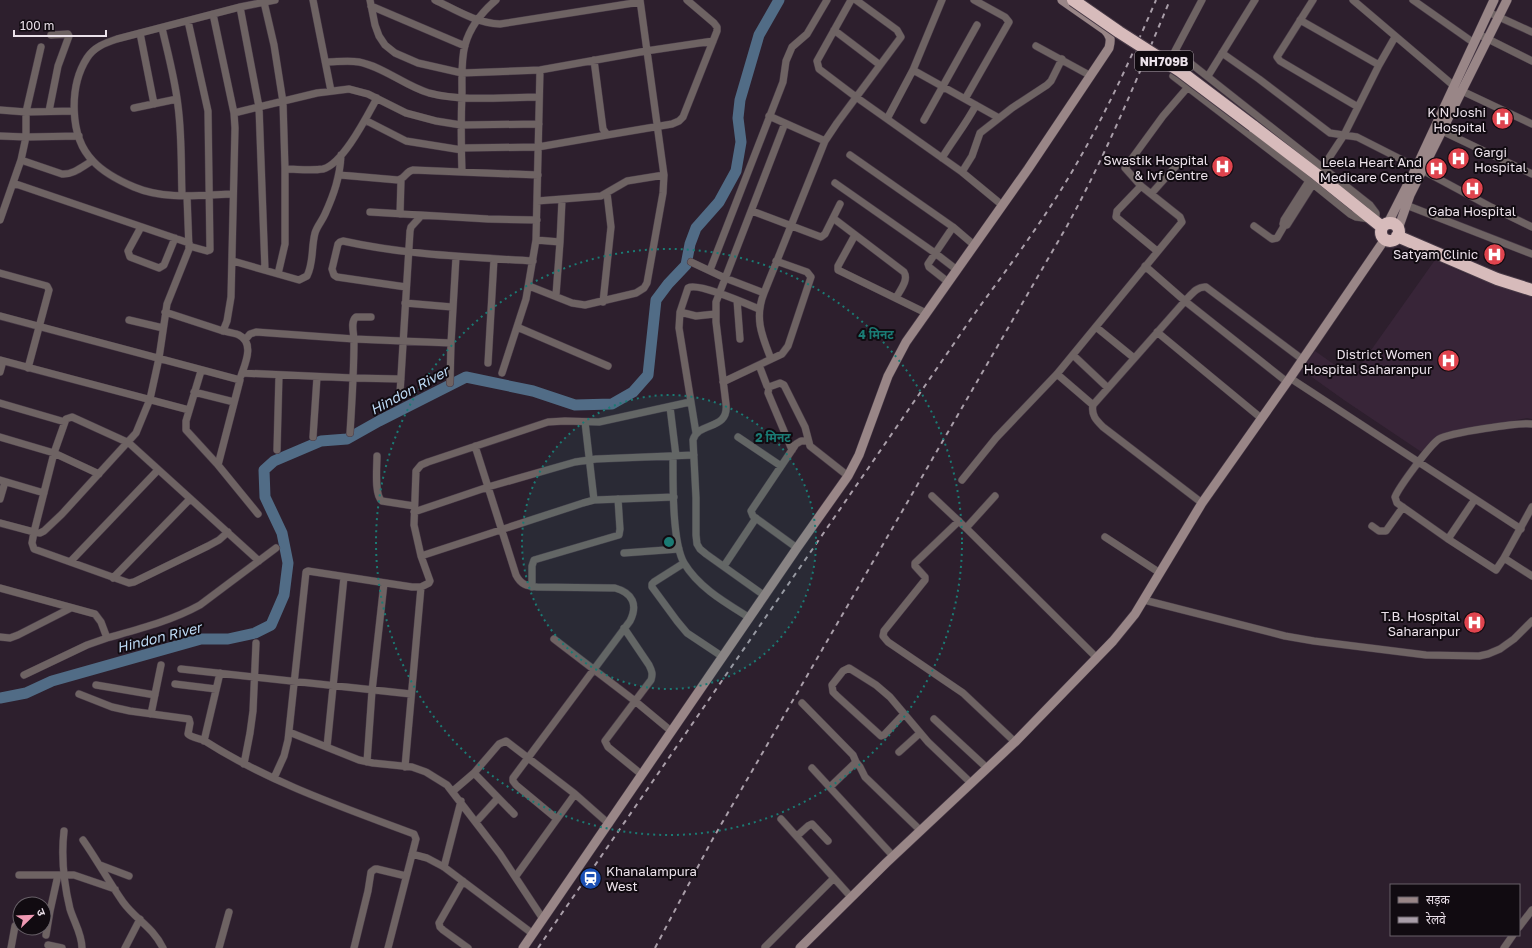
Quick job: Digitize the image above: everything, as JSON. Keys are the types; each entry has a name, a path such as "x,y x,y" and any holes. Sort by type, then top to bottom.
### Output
{"highway":[{"name":"NH709B","path":"1068,1 1180,71 1385,228 1497,279 1532,289"}],"street":[{"path":"233,194 185,195 150,193 138,189 103,170 92,161 79,136 74,111 76,89 81,70 87,58 102,44 240,7 275,0"},
{"path":"313,0 331,91"},
{"path":"435,0 477,20 486,23 500,24 640,1 664,175 661,201 646,283 644,288 636,293 591,304 579,304 529,286"},
{"path":"365,120 406,141 462,149 538,147 675,123 683,117 713,41 716,27 714,23 688,0"},
{"path":"710,270 783,82 786,61 792,47 806,34 827,0"},
{"path":"851,0 817,61 822,72 962,172 1002,205"},
{"path":"771,359 761,331 759,309 776,261 792,225 825,141 836,123 900,40 900,33 856,0"},
{"path":"887,119 913,70 942,0"},
{"path":"965,99 1009,22 1005,17 974,0"},
{"path":"1202,0 1175,51 1370,205 1385,228"},
{"path":"1208,76 1255,0"},
{"path":"1313,0 1278,55 1278,59 1358,107"},
{"path":"1353,0 1458,89 1532,124"},
{"path":"1413,0 1474,43"},
{"path":"800,948 893,856 1015,742 1096,657 1113,642 1135,614 1202,503 1289,380 1385,228 1442,131 1474,43 1494,0"},
{"path":"1385,228 1406,205 1419,169 1458,89 1488,38 1507,0"},
{"path":"462,172 462,73 465,46 469,34 477,20 494,1"},
{"path":"523,948 609,824 641,774 848,476 859,454 888,376 896,359 926,313 1109,48 1111,42 1110,35 1068,1"},
{"path":"264,2 274,45 283,102 285,169 284,244 278,274"},
{"path":"370,3 465,46"},
{"path":"370,3 379,36 385,45 395,53 418,63 462,73 540,70 646,51 713,41"},
{"path":"240,7 259,107 265,270"},
{"path":"1488,12 1532,32"},
{"path":"213,14 234,113 235,128 233,261 230,303 227,321 223,331"},
{"path":"1300,20 1379,65"},
{"path":"13,183 175,238 207,251 210,250 208,195 208,111 188,21"},
{"path":"924,120 977,25"},
{"path":"0,523 40,533 47,529 129,443 136,433 150,399 171,291 187,255 189,244 180,122 177,99 162,28"},
{"path":"834,30 880,65"},
{"path":"49,111 58,66 69,36 65,33 51,35"},
{"path":"140,33 154,104"},
{"path":"1478,34 1532,61"},
{"path":"1323,167 1344,135 1379,65 1395,37"},
{"path":"1036,46 1091,76"},
{"path":"0,220 21,160 26,137 26,112 41,48"},
{"path":"1222,53 1330,133 1357,138 1419,169 1491,208 1532,227"},
{"path":"594,60 603,129 607,135"},
{"path":"962,172 972,156 978,135 999,118 1047,85 1051,81 1062,60"},
{"path":"326,62 360,62 424,91 439,95 462,98 539,97"},
{"path":"502,373 529,286 536,240 540,70"},
{"path":"913,70 999,118"},
{"path":"1173,76 1311,182 1350,214 1385,228"},
{"path":"962,480 996,438 1057,374 1180,225 1182,220 1180,217 1141,186 1127,171 1126,166 1163,116 1188,87"},
{"path":"234,113 331,91 349,89 358,90 415,116 436,121 461,124 539,124"},
{"path":"285,169 322,169 333,164 365,120 377,98"},
{"path":"134,108 177,99"},
{"path":"942,158 953,139 967,122 976,105"},
{"path":"0,110 26,112 74,111"},
{"path":"769,116 825,141"},
{"path":"696,433 722,420 726,415 727,409 716,314 719,293 785,123"},
{"path":"1442,131 1532,174"},
{"path":"0,136 79,136"},
{"path":"233,261 299,280 307,276 311,266 314,234 328,207 340,175 341,155"},
{"path":"850,155 953,228 974,245"},
{"path":"21,160 62,174 72,173 92,161"},
{"path":"1151,194 1176,166"},
{"path":"400,214 401,180 408,172 413,170 538,176"},
{"path":"340,175 401,180"},
{"path":"537,201 593,198 607,193 627,181 664,175"},
{"path":"1254,226 1274,239 1277,238 1284,226 1287,225 1311,182"},
{"path":"835,183 957,270"},
{"path":"1141,186 1117,211 1116,217 1157,251"},
{"path":"603,302 611,227 607,193"},
{"path":"556,295 562,200"},
{"path":"752,211 821,237 825,234 840,204"},
{"path":"1406,205 1532,254"},
{"path":"370,212 421,216 537,220"},
{"path":"400,393 408,252 411,227 421,216"},
{"path":"833,218 904,272 906,276 905,280 896,298"},
{"path":"141,227 128,254 160,268 164,265 175,238"},
{"path":"948,282 928,266 929,262 953,228"},
{"path":"855,235 838,266 838,270 926,313"},
{"path":"536,240 560,242"},
{"path":"406,287 334,276 332,269 340,242 456,257 533,261"},
{"path":"450,383 452,307 456,257"},
{"path":"488,363 494,259"},
{"path":"723,382 782,354 788,346 811,277 807,272 776,261"},
{"path":"691,262 725,278 764,293"},
{"path":"1145,266 1185,301 1289,380 1419,462 1521,529"},
{"path":"0,273 47,286 48,288 49,292 38,327 28,368"},
{"path":"759,309 719,293 690,286 680,312 680,336 696,433 693,440 697,544 700,549 765,596"},
{"path":"1202,503 1103,427 1094,418 1092,411 1093,405 1185,301 1198,288 1202,287 1206,288 1302,359"},
{"path":"736,300 740,339"},
{"path":"405,303 452,307"},
{"path":"166,312 239,335 245,340 248,354 218,465"},
{"path":"680,312 696,316 716,314"},
{"path":"0,316 159,358 201,371 240,380"},
{"path":"350,433 354,319 356,317 371,317"},
{"path":"129,320 163,328"},
{"path":"517,327 608,366"},
{"path":"1096,327 1134,358"},
{"path":"245,340 250,334 256,332 354,339 451,343"},
{"path":"1157,332 1261,418"},
{"path":"1072,354 1108,388"},
{"path":"0,372 2,360 189,410"},
{"path":"759,365 766,384 770,388"},
{"path":"201,371 186,421 186,430 218,465 258,514"},
{"path":"242,373 401,379"},
{"path":"1057,374 1093,405"},
{"path":"278,450 279,375"},
{"path":"313,437 317,377"},
{"path":"792,450 768,393 770,388 780,382 784,385 805,427 808,442 813,449 848,476"},
{"path":"194,392 234,402"},
{"path":"274,778 284,756 289,732 306,572 308,571 384,583 421,587 430,581 415,535 414,509 416,471 418,467 428,462 548,422 610,420 690,402"},
{"path":"0,403 65,422"},
{"path":"670,407 675,456 674,497 678,549 684,563 690,571 712,593 750,618"},
{"path":"228,532 215,542 134,582 129,583 34,549 32,543 34,532 54,453 68,417 72,417 129,443 228,532 259,561"},
{"path":"584,422 594,500"},
{"path":"1532,424 1520,424 1447,436 1440,439 1433,444 1396,494 1396,500 1403,507 1494,570 1498,569 1532,507"},
{"path":"0,437 54,453 99,474"},
{"path":"738,437 781,466"},
{"path":"797,548 751,514 751,511 798,442 808,442"},
{"path":"475,446 518,580 521,583 532,587 615,588 624,590 634,604 632,616 624,628 515,774 513,781 557,819"},
{"path":"377,456 377,493 379,500 414,509 562,465 589,460 694,455"},
{"path":"71,561 158,470"},
{"path":"0,499 2,481 44,493"},
{"path":"932,496 1096,657"},
{"path":"966,528 995,496"},
{"path":"421,556 571,506 594,500 674,497"},
{"path":"113,578 190,499"},
{"path":"532,587 532,566 534,560 619,535 618,499"},
{"path":"1448,539 1475,499"},
{"path":"1372,526 1379,531 1386,531 1403,507"},
{"path":"724,566 756,518"},
{"path":"959,521 915,563 915,566 925,577 925,580 884,632 883,636 888,642 963,693 1015,742"},
{"path":"1105,537 1160,573"},
{"path":"24,676 86,645 171,619 188,612 200,605 276,548"},
{"path":"624,553 678,549"},
{"path":"1504,558 1532,576"},
{"path":"684,563 654,582 652,587 672,615 687,632 723,658"},
{"path":"327,746 344,577"},
{"path":"367,762 372,690 384,583"},
{"path":"405,767 421,587"},
{"path":"0,588 95,614 101,622 107,638"},
{"path":"1144,600 1285,636 1426,655 1480,656 1488,654 1500,649 1514,639 1532,621"},
{"path":"0,637 10,638 18,635 71,608"},
{"path":"624,628 652,671 651,680 605,741 608,746 641,774"},
{"path":"554,639 635,701 671,731"},
{"path":"244,764 252,718 256,643"},
{"path":"151,714 161,665"},
{"path":"181,668 333,687 411,694"},
{"path":"904,714 884,735 881,736 833,692 832,685 845,669 852,669 884,691 904,714 920,733 971,783"},
{"path":"204,741 220,673"},
{"path":"176,684 216,689"},
{"path":"96,685 155,694"},
{"path":"78,694 112,708 189,719 189,735 204,741 244,764 286,785 414,834 416,839 388,948"},
{"path":"802,704 853,755 865,777 920,831"},
{"path":"934,719 987,768"},
{"path":"289,732 367,762 405,767 426,772 438,778 453,791 461,801 516,876 543,919"},
{"path":"900,752 920,733"},
{"path":"453,791 474,773 503,741 506,741 574,794 609,824"},
{"path":"830,787 856,762"},
{"path":"812,768 893,856"},
{"path":"474,773 514,814"},
{"path":"516,876 574,794"},
{"path":"476,822 498,798"},
{"path":"444,868 461,801"},
{"path":"782,819 851,897"},
{"path":"797,836 812,824 828,841"},
{"path":"52,904 61,875 64,831"},
{"path":"84,840 131,912 153,931 163,948"},
{"path":"412,854 427,858 444,868 533,934"},
{"path":"99,865 129,876"},
{"path":"354,948 368,891 371,872 377,869 406,876"},
{"path":"19,875 74,875 115,889"},
{"path":"61,875 71,910 80,934 82,948"},
{"path":"765,947 834,878"},
{"path":"463,881 438,923 443,930 468,948"},
{"path":"1520,926 1532,910"},
{"path":"219,948 229,912"},
{"path":"125,948 140,919"},
{"path":"11,948 13,936"},
{"path":"1504,948 1512,936"},
{"path":"48,946 62,948"}],"shaded area":[{"name":"District Women Hospital Saharanpur","path":"1435,260 1464,273 1532,297 1532,419 1527,418 1449,432 1423,453 1302,370 1315,351 1352,377"}],"waterway":[{"name":"Hindon River","path":"0,698 26,693 52,681 201,639 228,639 255,633 271,625 284,595 288,563 282,533 265,497 264,470 274,461 321,441 347,439 466,377 533,391 575,405 612,404 633,392 648,375 656,300 668,284 686,265 690,244 696,228 719,202 736,171 741,142 738,118 740,100 759,35 779,0"}],"railway":[{"path":"538,948 1053,202 1099,123 1156,0"},
{"path":"655,948 711,842 1067,226 1109,142 1170,0"}],"place":[{"name":"K N Joshi Hospital","path":"1502,119"},
{"name":"Gargi Hospital","path":"1458,159"},
{"name":"Swastik Hospital & Ivf Centre","path":"1223,167"},
{"name":"Leela Heart And Medicare Centre","path":"1437,169"},
{"name":"Gaba Hospital","path":"1472,189"},
{"name":"Satyam Clinic","path":"1494,254"},
{"name":"District Women Hospital Saharanpur","path":"1448,361"},
{"name":"T.B. Hospital Saharanpur","path":"1475,623"},
{"name":"Khanalampura West","path":"591,878"}]}
